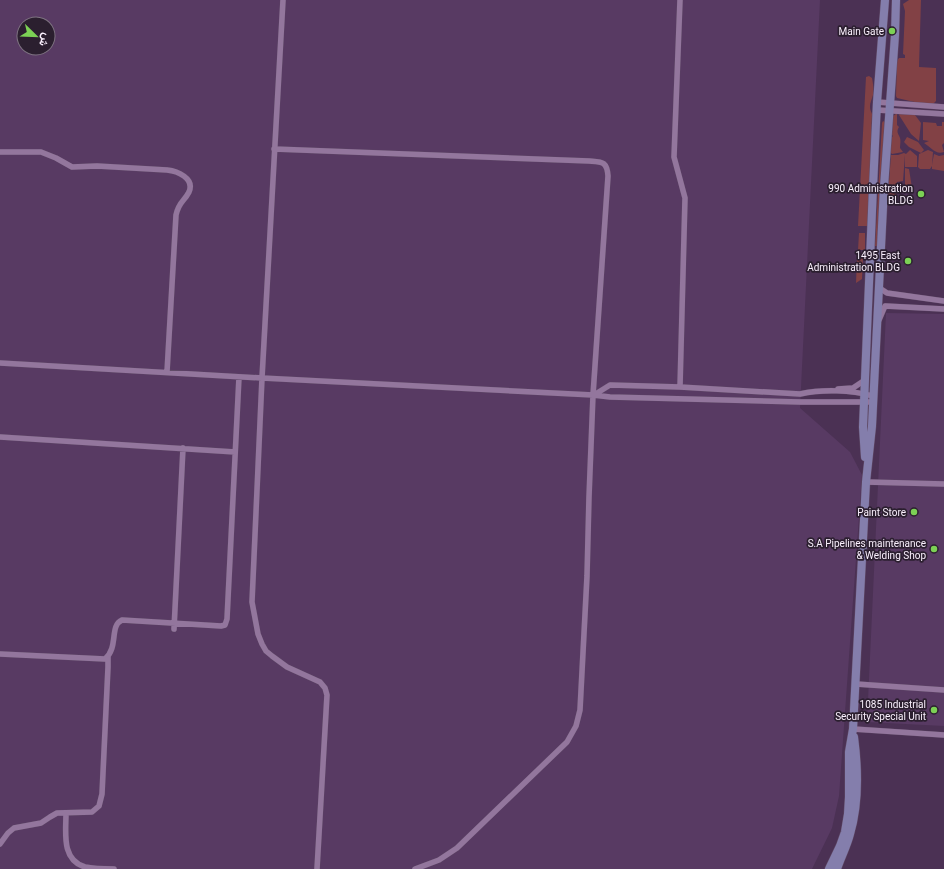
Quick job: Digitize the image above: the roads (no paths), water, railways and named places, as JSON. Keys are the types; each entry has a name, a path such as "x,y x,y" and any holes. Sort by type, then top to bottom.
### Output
{"street":[{"path":"283,0 262,378 252,602 258,634 266,651 278,662 320,682 325,688 327,695 317,869"},
{"path":"680,0 674,157 685,198 680,387"},
{"path":"866,482 863,427 864,398 877,106 885,0"},
{"path":"829,869 845,832 850,797 849,752 853,728 856,684 866,482 872,426 878,287 896,0"},
{"path":"877,106 944,114"},
{"path":"890,107 944,107"},
{"path":"274,149 590,161 600,162 605,164 608,168 594,395 580,710 576,726 567,742 457,848 439,860 415,869"},
{"path":"0,152 42,152 72,167 97,166 167,170 176,171 185,176 189,184 189,188 187,195 179,204 176,214 167,372"},
{"path":"878,287 887,293 944,301"},
{"path":"876,323 885,306 944,309"},
{"path":"0,362 238,377 594,395 626,398 800,402 864,398 873,399"},
{"path":"0,654 105,659 112,650 115,630 119,621 122,620 225,625 227,622 238,377"},
{"path":"594,395 610,385 680,387 800,394 814,391 853,388 865,380"},
{"path":"814,391 860,393 864,398"},
{"path":"0,437 235,452"},
{"path":"174,629 183,448"},
{"path":"866,482 944,484"},
{"path":"0,844 8,833 14,828 41,824 57,813 92,812 97,809 101,802 108,656"},
{"path":"856,684 944,690"},
{"path":"853,728 944,735"},
{"path":"837,869 850,833 854,814 856,751 853,728"},
{"path":"66,813 66,844 72,860 86,868 114,869"}],"place":[{"name":"Main Gate","path":"892,31"},
{"name":"990 Administration BLDG","path":"921,194"},
{"name":"1495 East Administration BLDG","path":"908,261"},
{"name":"Paint Store","path":"914,512"},
{"name":"S.A Pipelines maintenance & Welding Shop","path":"934,549"},
{"name":"1085 Industrial Security Special Unit","path":"934,710"}]}
